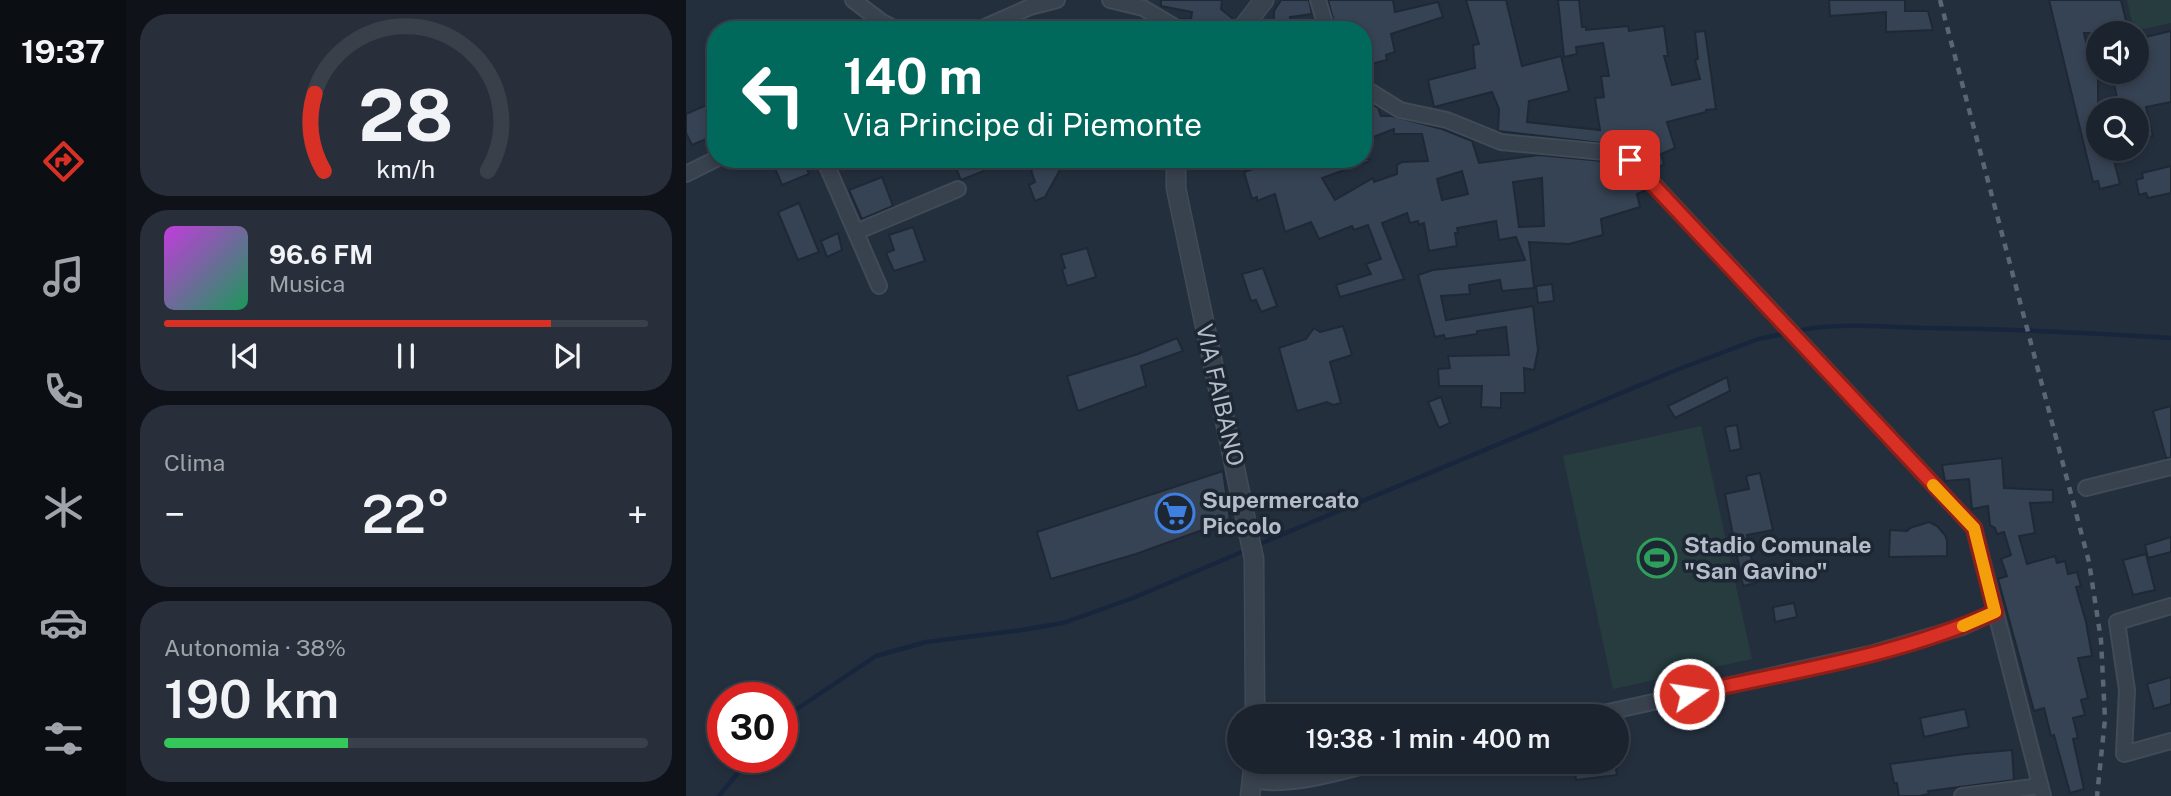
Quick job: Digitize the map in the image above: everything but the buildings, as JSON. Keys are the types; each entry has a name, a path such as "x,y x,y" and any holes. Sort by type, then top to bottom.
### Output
{"street":[{"path":"853,0 881,21"},
{"path":"998,21 1030,7 1057,0"},
{"path":"1110,0 1143,8 1165,21"},
{"path":"1248,21 1264,0"},
{"path":"1318,0 1324,21"},
{"path":"1372,93 1400,110 1447,120 1501,142 1604,152 1630,160 1974,528 2042,791 1962,796"},
{"path":"686,174 707,164"},
{"path":"828,168 879,286"},
{"name":"VIA FAIBANO","path":"1176,168 1176,188 1254,559 1255,704"},
{"path":"856,232 958,189"},
{"path":"2086,488 2171,467"},
{"path":"2171,606 2118,622 2127,690 2124,754 2171,741"},
{"path":"1629,707 1874,653 1962,627 1995,612"},
{"path":"1251,788 1327,774"}],"green space":[{"path":"2127,0 2171,0 2171,23 2149,28 2149,21 2132,21"},
{"name":"Stadio Comunale \"San Gavino\"","path":"1701,426 1752,659 1613,689 1563,456"}],"waterway":[{"path":"1796,331 1863,326 2020,330 2171,338"},
{"path":"1257,545 1674,371 1758,339 1788,333"},
{"path":"798,708 876,656 926,642 1063,623 1133,598 1249,549"},
{"path":"719,796 738,773"}],"railway":[{"path":"1940,0 2089,562 2101,640 2105,719 2097,796"}],"slow traffic":[{"path":"1933,485 1974,528 1995,612 1963,626"}],"place":[{"name":"Supermercato Piccolo","path":"1175,513"},
{"name":"Stadio Comunale \"San Gavino\"","path":"1657,558"}],"route":[{"path":"1630,160 1974,528 1995,612 1962,627 1874,653 1689,694"}]}
